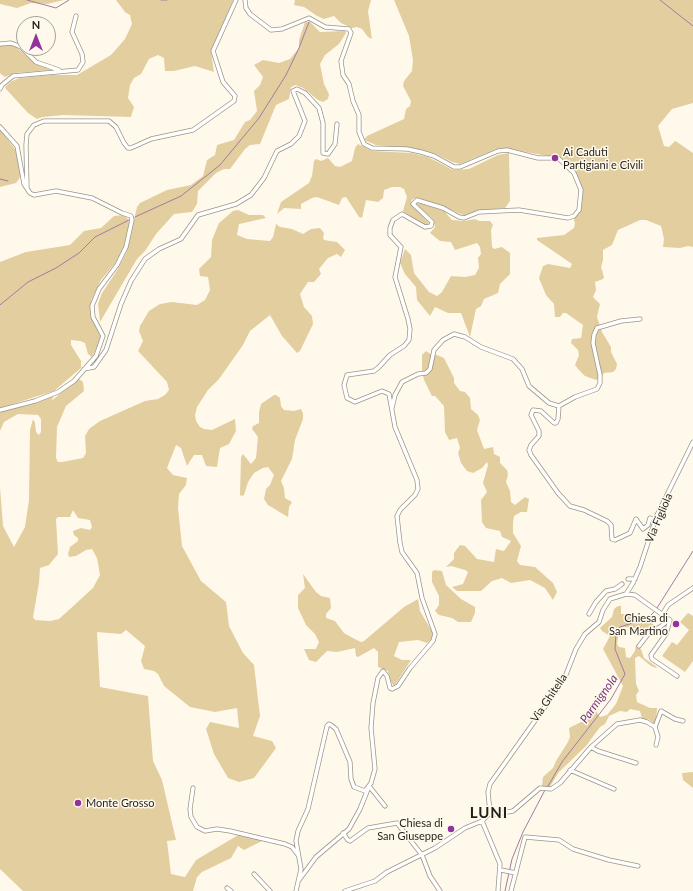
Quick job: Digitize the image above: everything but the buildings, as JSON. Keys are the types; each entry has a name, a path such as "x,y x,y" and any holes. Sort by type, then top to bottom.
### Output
{"street":[{"path":"28,189 26,145 28,134 34,125 53,120 80,122 109,121 116,127 124,144 128,148 132,148 151,139 193,130 234,101 235,96 223,82 213,51 236,0"},
{"path":"245,0 246,8 250,14 271,30 282,29 309,18 325,27 349,29 351,33 341,61 343,75 349,84 353,101 359,115 359,132 362,141 372,148 414,150 434,156 454,166 460,167 495,152 507,150 538,158 558,158 574,173 581,190 579,210 574,216 568,218 519,210 479,212 464,218 459,217 443,208 417,200 413,204 432,222 431,226 420,226 402,214 393,220 390,228 390,235 401,247 395,277 408,319 410,329 409,340 404,346 390,355 378,368 347,375 344,385 347,398 354,402 382,391 389,394 395,427 417,480 418,489 415,495 400,510 397,516 400,543 402,552 417,573 422,598 435,634 433,641 410,668 395,689 390,688 385,672 381,672 378,678 373,703 371,728 375,769 360,809 349,829 316,857 299,880"},
{"path":"0,89 2,85 13,76 62,70 78,70 83,62 82,54 72,32 76,16"},
{"path":"0,44 11,43 21,47 36,62 62,70"},
{"path":"84,369 94,367 106,350 121,304 131,281 145,259 159,249 181,239 198,216 236,204 251,195 264,178 277,151 291,144 299,136 305,121 293,91 297,89 305,93 319,108 323,123 323,153 328,154 335,144 337,124"},
{"path":"0,127 17,146 24,184 30,193 34,195 56,191 92,198 131,216 132,220 126,247 117,265 99,289 92,306 93,317 103,336 96,356 74,381 58,392 35,401 0,410"},
{"path":"391,410 395,394 402,382 418,374 426,373 430,369 434,350 443,340 454,334 465,337 481,347 513,359 522,369 528,386 549,403 559,406 576,397 598,389 600,375 593,343 594,334 597,328 621,321 640,319"},
{"path":"559,406 558,420 554,424 541,411 533,410 531,415 539,431 538,436 529,450 558,493 570,506 584,510 607,521 611,525 612,539 619,539 630,532 636,519 643,529 648,525 650,518 656,520"},
{"name":"Via Figliola","path":"626,594 635,579 656,520 693,442"},
{"path":"628,580 635,579"},
{"path":"589,614 596,602 606,591 615,589 622,584"},
{"path":"662,615 668,605 693,588"},
{"path":"626,594 635,595 670,620 668,631 651,657 677,676"},
{"name":"Via Ghitella","path":"490,813 488,792 495,776 559,687 565,677 576,649 586,634 599,622 605,605 610,599 626,594"},
{"path":"639,646 649,633 660,627 665,622 666,618"},
{"path":"656,745 658,737 655,727 661,711 675,719 683,721"},
{"path":"345,891 368,884 387,872 422,855 465,828 482,821 490,813 496,814 513,811 543,787 550,789 608,730 622,722 644,721 655,727"},
{"path":"296,891 301,869 296,841 298,831 308,809 329,724 336,729 350,762 352,783 354,787 362,791 368,787"},
{"path":"590,747 636,763"},
{"path":"570,770 614,789"},
{"path":"368,787 385,806"},
{"path":"193,788 190,808 191,817 197,827 206,831 217,829 230,830 285,844 292,847 299,856"},
{"path":"482,821 502,870 498,891"},
{"path":"343,833 350,841 368,828 380,827 396,822 422,855 430,876 440,891"},
{"path":"512,891 515,873 525,838 559,840 573,849 609,860 638,866"},
{"path":"502,870 515,873"},
{"path":"254,874 270,891"}],"shaded area":[{"path":"0,0 64,0 47,4 31,3 17,8 0,4"},
{"path":"116,0 233,0 211,52 214,72 195,66 174,71 165,71 164,58 158,55 149,59 141,74 134,78 130,85 128,98 134,107 131,117 63,115 37,119 28,113 5,88 6,86 12,81 20,78 51,75 77,75 111,55 125,39 132,24 130,15 125,12"},
{"path":"295,0 371,0 368,11 372,39 368,37 362,29 357,27 352,28 341,23 334,16 324,19 304,7 294,5"},
{"path":"394,0 693,0 693,103 672,109 658,126 664,146 669,147 675,141 693,153 693,247 663,247 664,239 661,226 646,220 640,220 618,230 612,245 603,250 601,267 604,277 603,279 595,282 596,290 593,297 600,304 597,317 602,332 611,347 611,352 617,364 616,369 613,372 604,373 601,378 596,380 585,376 578,369 575,365 579,355 578,350 571,343 572,339 581,338 583,325 566,313 563,313 560,317 555,317 554,304 546,295 539,278 543,266 548,264 570,268 572,264 537,240 537,238 564,235 574,228 575,223 573,217 580,205 581,193 572,170 563,159 505,148 496,149 460,164 452,162 436,154 412,148 376,145 364,140 367,136 404,119 406,109 410,106 411,101 403,86 404,81 412,71 413,60 409,36"},
{"path":"305,22 310,22 320,32 345,31 346,33 339,44 325,55 320,64 324,84 329,94 328,99 323,102 318,100 303,88 296,85 291,87 289,99 276,105 260,144 250,145 245,149 230,169 224,169 216,173 198,191 197,204 192,212 174,214 156,234 145,251 137,259 100,322 98,304 102,293 118,269 127,251 137,207 140,203 167,190 191,185 203,176 207,160 215,155 217,145 234,140 245,122 250,120 257,111 254,91 260,85 263,77 254,65 263,60 279,63 290,59 299,48 299,40"},
{"path":"11,45 16,47 16,56 27,56 35,63 51,70 15,73 5,77 0,73 0,46"},
{"path":"0,130 15,149 21,174 16,183 0,187"},
{"path":"358,144 372,151 412,153 428,157 453,170 469,169 498,155 509,153 510,201 505,208 476,211 465,216 441,205 414,198 411,201 412,205 429,223 428,226 423,225 403,211 407,197 404,189 400,187 392,187 384,190 383,198 378,202 366,200 362,218 359,217 346,197 342,198 339,205 317,197 312,198 301,204 301,209 284,208 277,214 281,202 309,183 312,176 314,161 316,159 321,161 328,158 335,166 340,167 352,161 355,148"},
{"path":"419,203 444,211 452,220 464,221 475,219 479,221 490,221 493,225 491,230 492,247 494,249 502,247 510,253 510,274 500,284 498,293 484,299 481,306 476,309 470,337 461,313 448,313 435,307 430,316 417,300 416,287 405,274 400,263 405,249 411,255 414,273 429,292 437,296 442,292 451,276 465,277 475,275 479,268 478,258 481,254 480,247 477,243 455,250 451,242 440,241 430,233 435,227 433,219 416,204"},
{"path":"238,210 249,215 263,215 266,218 239,224 237,235 247,239 270,241 273,237 276,224 280,227 292,229 303,234 311,229 320,228 324,233 324,240 337,242 345,250 341,257 337,254 328,258 319,269 321,274 314,282 308,282 300,294 304,307 312,316 313,324 300,351 297,353 282,336 270,315 250,331 243,345 219,379 208,390 197,407 195,415 196,421 200,427 204,429 212,430 235,419 236,431 229,444 220,448 217,467 206,466 202,455 194,455 187,466 181,448 176,445 167,468 173,475 187,478 186,485 179,494 178,508 182,546 201,581 226,602 229,626 243,653 254,665 260,716 253,736 272,741 276,748 254,778 239,782 228,778 214,754 206,729 210,722 239,728 237,708 215,712 190,707 164,686 158,674 154,671 144,669 141,661 145,646 126,630 121,634 97,632 100,687 148,696 153,761 162,780 176,840 167,841 171,874 185,877 196,860 240,834 264,840 244,850 238,846 231,858 202,872 197,877 193,891 23,891 0,869 0,487 3,526 14,547 25,527 29,500 30,430 33,419 36,432 39,435 41,432 41,419 38,415 18,414 4,422 0,431 0,412 54,396 51,401 79,379 83,382 84,391 66,406 57,427 56,458 58,462 62,462 83,458 86,453 85,436 89,429 100,421 145,401 158,399 165,395 169,390 167,382 138,351 143,341 139,331 140,326 149,311 160,304 172,302 197,305 205,300 210,290 208,277 200,276 199,269 211,257 212,240 219,223 233,211","holes":["73,510 78,518 90,520 92,527 90,530 81,528 73,531 74,535 78,538 78,541 70,547 68,554 69,557 76,556 86,550 92,549 97,558 100,575 93,588 59,619 50,621 35,620 33,617 40,568 49,565 58,554 56,519 58,517 70,517"]},
{"path":"124,215 128,219 130,226 125,246 120,257 101,280 91,301 92,319 101,338 92,357 88,354 85,343 71,340 71,345 81,361 81,368 54,391 0,408 0,262 26,252 70,245 84,231 101,228 114,216"},
{"path":"426,351 432,355 437,355 444,358 454,378 454,383 460,391 465,392 470,398 471,409 478,415 480,420 477,430 484,449 493,447 494,454 500,457 500,463 507,470 508,475 506,482 510,491 511,502 515,505 525,497 529,499 527,512 521,512 514,516 513,533 521,546 517,561 520,565 535,567 553,583 557,592 553,600 545,588 530,580 511,583 502,578 492,581 481,591 457,591 452,587 463,584 468,572 451,566 446,567 454,559 454,553 460,545 465,546 477,559 494,562 496,549 504,551 511,541 502,537 500,531 486,528 482,522 481,500 487,492 483,483 488,465 487,462 482,468 473,473 467,471 461,463 458,453 460,448 457,438 449,440 445,432 444,406 435,396 432,396 424,380 422,371 422,355"},
{"path":"274,395 280,398 281,406 284,410 294,411 301,409 303,413 303,419 295,440 292,459 281,481 284,488 285,498 292,502 289,507 288,517 268,505 264,499 266,489 270,485 274,475 268,467 254,473 248,482 244,495 240,495 241,457 243,454 251,464 256,458 258,437 252,429 253,426 259,423 261,404"},
{"path":"434,570 442,571 446,585 461,599 475,607 475,613 471,622 458,622 452,618 439,615 435,611 439,605 439,596 432,582 432,572"},
{"path":"303,574 316,592 321,596 330,598 331,608 326,614 326,618 335,621 344,633 361,642 404,607 418,599 420,611 433,633 431,640 427,643 418,640 399,642 394,656 402,660 411,660 395,685 393,685 390,681 388,671 378,667 378,652 374,648 358,657 356,656 355,648 337,652 327,651 316,662 309,660 304,649 316,649 319,642 315,634 306,625 298,608 298,595 305,588"},
{"path":"621,606 621,614 631,614 635,619 642,616 654,625 653,627 647,629 623,627 620,629 621,634 618,637 617,644 619,647 625,648 626,657 630,658 635,651 636,644 641,649 644,658 657,667 651,666 639,656 635,658 636,684 639,691 636,695 637,702 650,708 657,708 656,722 655,724 648,719 642,719 640,711 630,709 627,712 620,711 609,716 605,724 600,727 586,746 559,772 549,788 542,786 543,777 553,768 568,742 570,737 569,728 587,719 594,699 600,699 596,711 600,717 607,715 616,704 623,686 603,649 610,636 600,628 612,617 614,609"},
{"path":"688,613 693,616 693,661 685,672 662,656 672,642 677,645 689,630 680,622"},
{"path":"693,772 693,788 683,780 682,773"}],"waterway":[{"path":"27,0 56,8 69,0"},
{"path":"161,0 167,0"},
{"path":"660,0 693,26"},
{"path":"135,217 181,196 220,165 259,118 286,75 309,22"},
{"path":"0,179 8,181"},
{"path":"0,305 28,282 56,268 79,253 95,237 129,220"},
{"name":"Parmignola","path":"657,608 693,551"},
{"name":"Parmignola","path":"547,788 562,762 611,699 625,674 615,649 616,633 620,627 648,618 655,611"},
{"path":"505,891 512,859 523,832 545,790"}],"place":[{"name":"Ai Caduti Partigiani e Civili","path":"555,158"},
{"name":"Chiesa di San Martino","path":"676,624"},
{"name":"Monte Grosso","path":"78,803"},
{"name":"Chiesa di San Giuseppe","path":"451,829"}],"district":[{"name":"LUNI","path":"489,813"}]}
